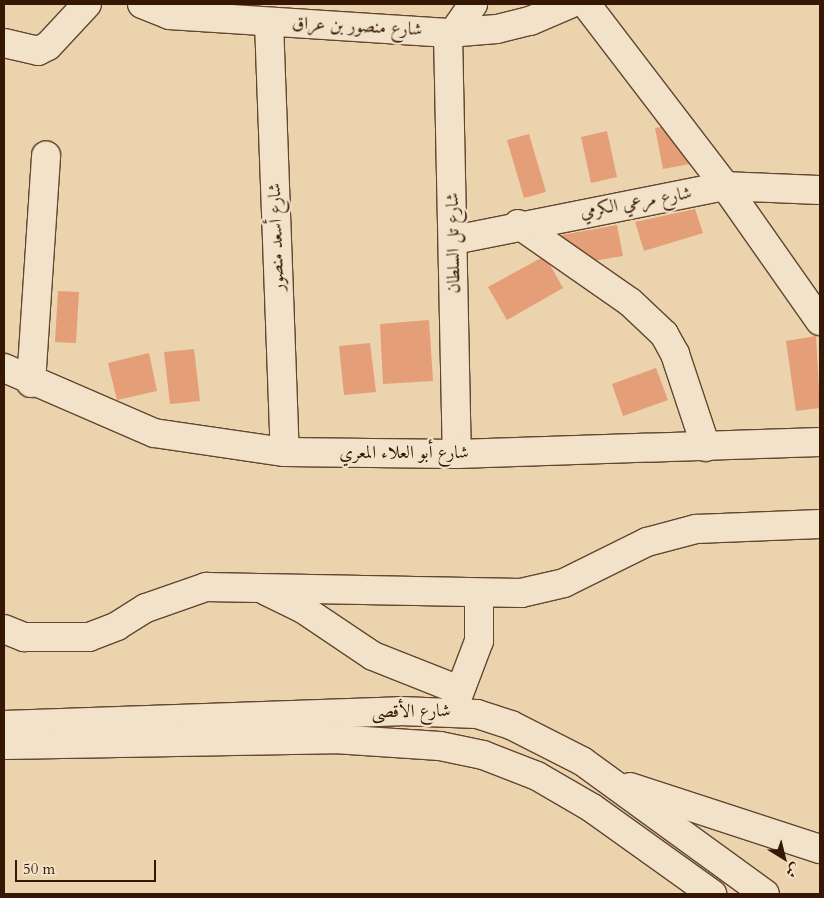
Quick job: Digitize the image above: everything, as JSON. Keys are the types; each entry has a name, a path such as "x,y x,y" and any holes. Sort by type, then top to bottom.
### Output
{"street":[{"path":"4,43 38,51 43,49 59,37 87,4"},
{"name":"شارع منصور بن عراق","path":"142,4 169,15 451,33 498,30 530,21 570,4"},
{"path":"451,33 473,4"},
{"path":"586,4 725,186 820,320"},
{"name":"شارع أسعد منصور","path":"269,22 285,452"},
{"name":"شارع تل السلطان","path":"451,33 456,454"},
{"path":"31,382 46,155"},
{"name":"شارع مرعي الكرمي","path":"454,240 518,224 725,186 820,190"},
{"path":"518,224 630,302 664,334 675,354 706,447"},
{"name":"شارع أبو العلاء المعري","path":"4,368 31,382 154,433 285,452 456,454 820,442"},
{"path":"4,629 24,637 89,637 178,594 206,587 255,586 478,594 520,593 564,583 647,542 696,529 820,524"},
{"path":"255,586 302,608 373,656 456,700"},
{"path":"440,746 479,641 478,594"},
{"name":"شارع الأقصى","path":"4,725 456,700 582,761 615,782 764,894"},
{"name":"شارع الأقصى","path":"4,745 334,739 440,746 483,755 537,776 592,808 712,894"},
{"path":"615,782 820,849"}],"building":[{"path":"667,126 695,163 663,169 655,128"},
{"path":"607,131 617,177 591,183 581,137"},
{"path":"529,134 546,192 524,198 507,140"},
{"path":"695,209 703,233 644,251 635,222"},
{"path":"617,225 623,256 580,263 562,246 562,235"},
{"path":"545,256 563,288 507,320 488,287"},
{"path":"58,291 79,292 76,343 55,342"},
{"path":"429,320 433,381 383,384 380,324"},
{"path":"816,336 820,408 796,411 786,341"},
{"path":"370,343 376,392 344,395 339,346"},
{"path":"194,349 200,401 170,404 164,352"},
{"path":"149,353 157,391 117,400 108,363"},
{"path":"656,368 668,400 623,416 612,384"}]}
